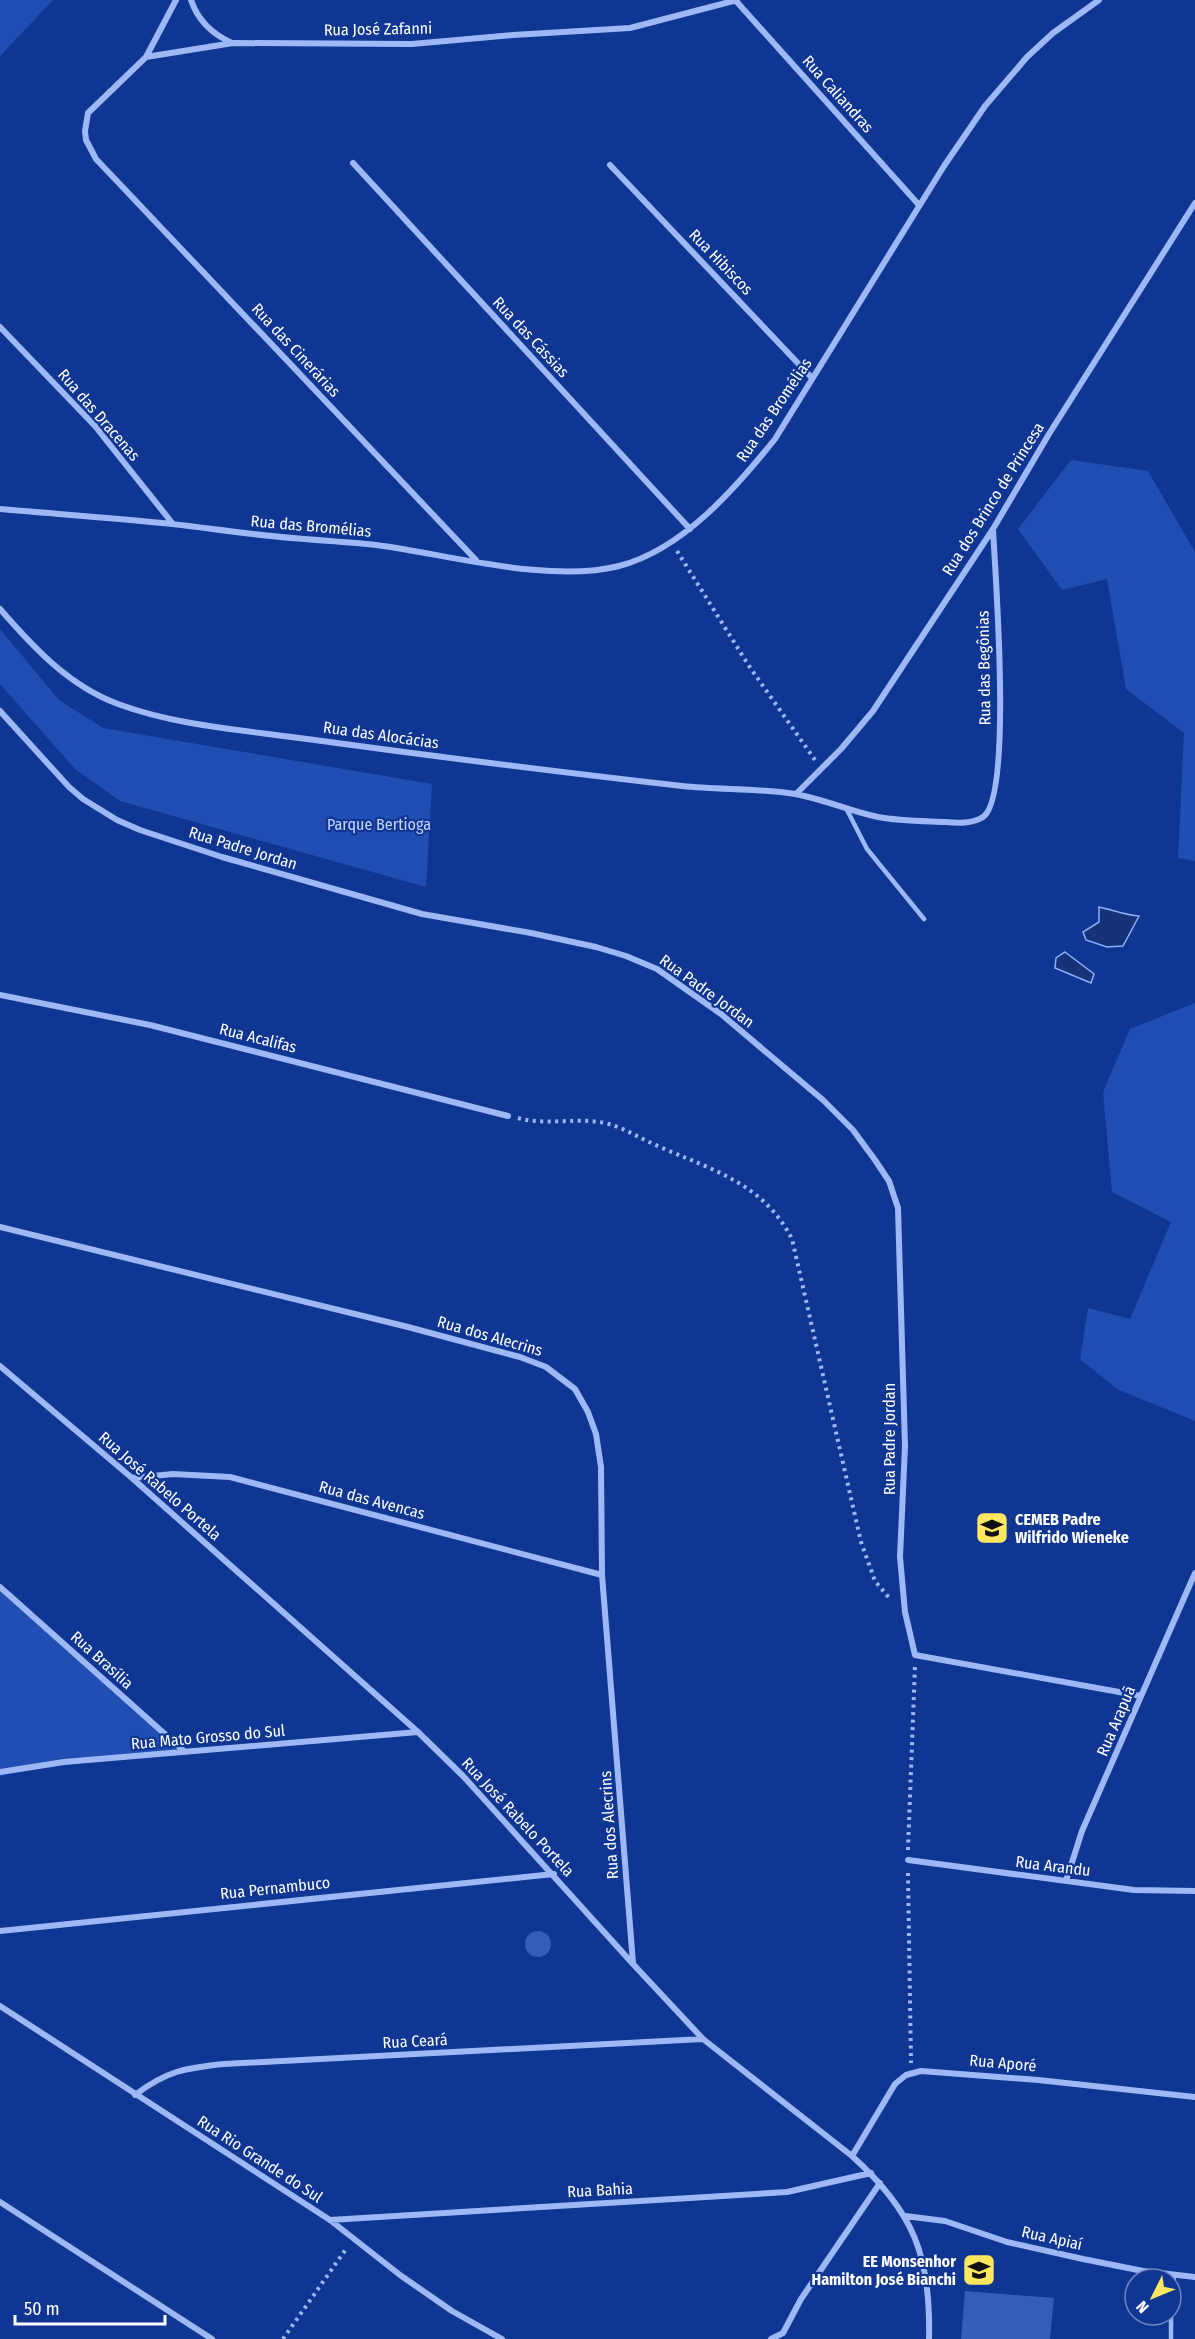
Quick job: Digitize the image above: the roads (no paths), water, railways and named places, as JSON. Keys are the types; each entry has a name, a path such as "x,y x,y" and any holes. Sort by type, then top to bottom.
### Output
{"street":[{"path":"146,57 176,0"},
{"path":"190,0 204,24 232,43"},
{"name":"Rua José Zafanni","path":"146,57 232,43 412,44 513,34 630,28 737,0"},
{"name":"Rua Caliandras","path":"737,0 920,205"},
{"name":"Rua das Bromélias","path":"0,509 376,545 532,570 575,572 619,566 651,554 690,529 746,475 775,439 920,205 985,106 1027,57 1053,33 1099,0"},
{"name":"Rua das Cinerárias","path":"146,57 88,113 85,122 86,140 96,159 476,561"},
{"name":"Rua das Cássias","path":"353,163 690,529"},
{"name":"Rua Hibiscos","path":"610,165 812,378"},
{"name":"Rua dos Brinco de Princesa","path":"796,794 858,731 873,711 993,528 1049,434 1195,203"},
{"name":"Rua das Dracenas","path":"0,327 95,426 173,524"},
{"name":"Rua das Begônias","path":"846,808 880,817 963,823 983,817 992,806 997,789 1000,716 993,528"},
{"name":"Rua das Alocácias","path":"0,609 43,656 69,677 116,703 148,713 189,722 420,754 697,788 796,794"},
{"name":"Rua Padre Jordan","path":"0,711 69,787 98,810 117,820 222,857 422,914 531,933 626,956 657,969 713,1008 823,1100 853,1130 875,1160 889,1181 898,1208 905,1446 900,1557 905,1612 915,1655 1141,1696"},
{"path":"796,794 846,808"},
{"name":"Rua Acalifas","path":"0,995 150,1025 508,1116"},
{"name":"Rua dos Alecrins","path":"0,1227 408,1327 519,1357 546,1366 575,1389 588,1412 596,1434 601,1467 602,1575 633,1964"},
{"name":"Rua José Rabelo Portela","path":"0,1366 132,1478 418,1732 464,1777 703,2039 871,2173 905,2216 922,2257 930,2308 929,2339"},
{"name":"Rua das Avencas","path":"132,1478 173,1474 230,1477 602,1575"},
{"name":"Rua Arapuã","path":"1066,1881 1082,1831 1195,1573"},
{"name":"Rua Brasília","path":"0,1587 185,1752"},
{"name":"Rua Mato Grosso do Sul","path":"0,1772 64,1762 418,1732"},
{"name":"Rua Arandu","path":"908,1860 1134,1890 1195,1891"},
{"name":"Rua Pernambuco","path":"0,1931 554,1874"},
{"name":"Rua Rio Grande do Sul","path":"0,2006 330,2220 400,2275 452,2311 502,2339"},
{"name":"Rua Ceará","path":"135,2095 155,2080 173,2072 215,2065 703,2039"},
{"name":"Rua Aporé","path":"852,2156 896,2084 906,2075 921,2071 1028,2079 1195,2097"},
{"name":"Rua Bahia","path":"330,2220 787,2192 871,2173"},
{"path":"771,2339 782,2336 801,2299 880,2183"},
{"path":"0,2202 212,2339"},
{"name":"Rua Apiaí","path":"905,2216 945,2222 1007,2242 1128,2267"}],"lane":[{"path":"846,808 867,849 924,919"}],"place":[{"name":"CEMEB Padre Wilfrido Wieneke","path":"992,1528"},
{"name":"EE Monsenhor Hamilton José Bianchi","path":"979,2270"}],"park label":[{"name":"Parque Bertioga","path":"379,824"}]}
